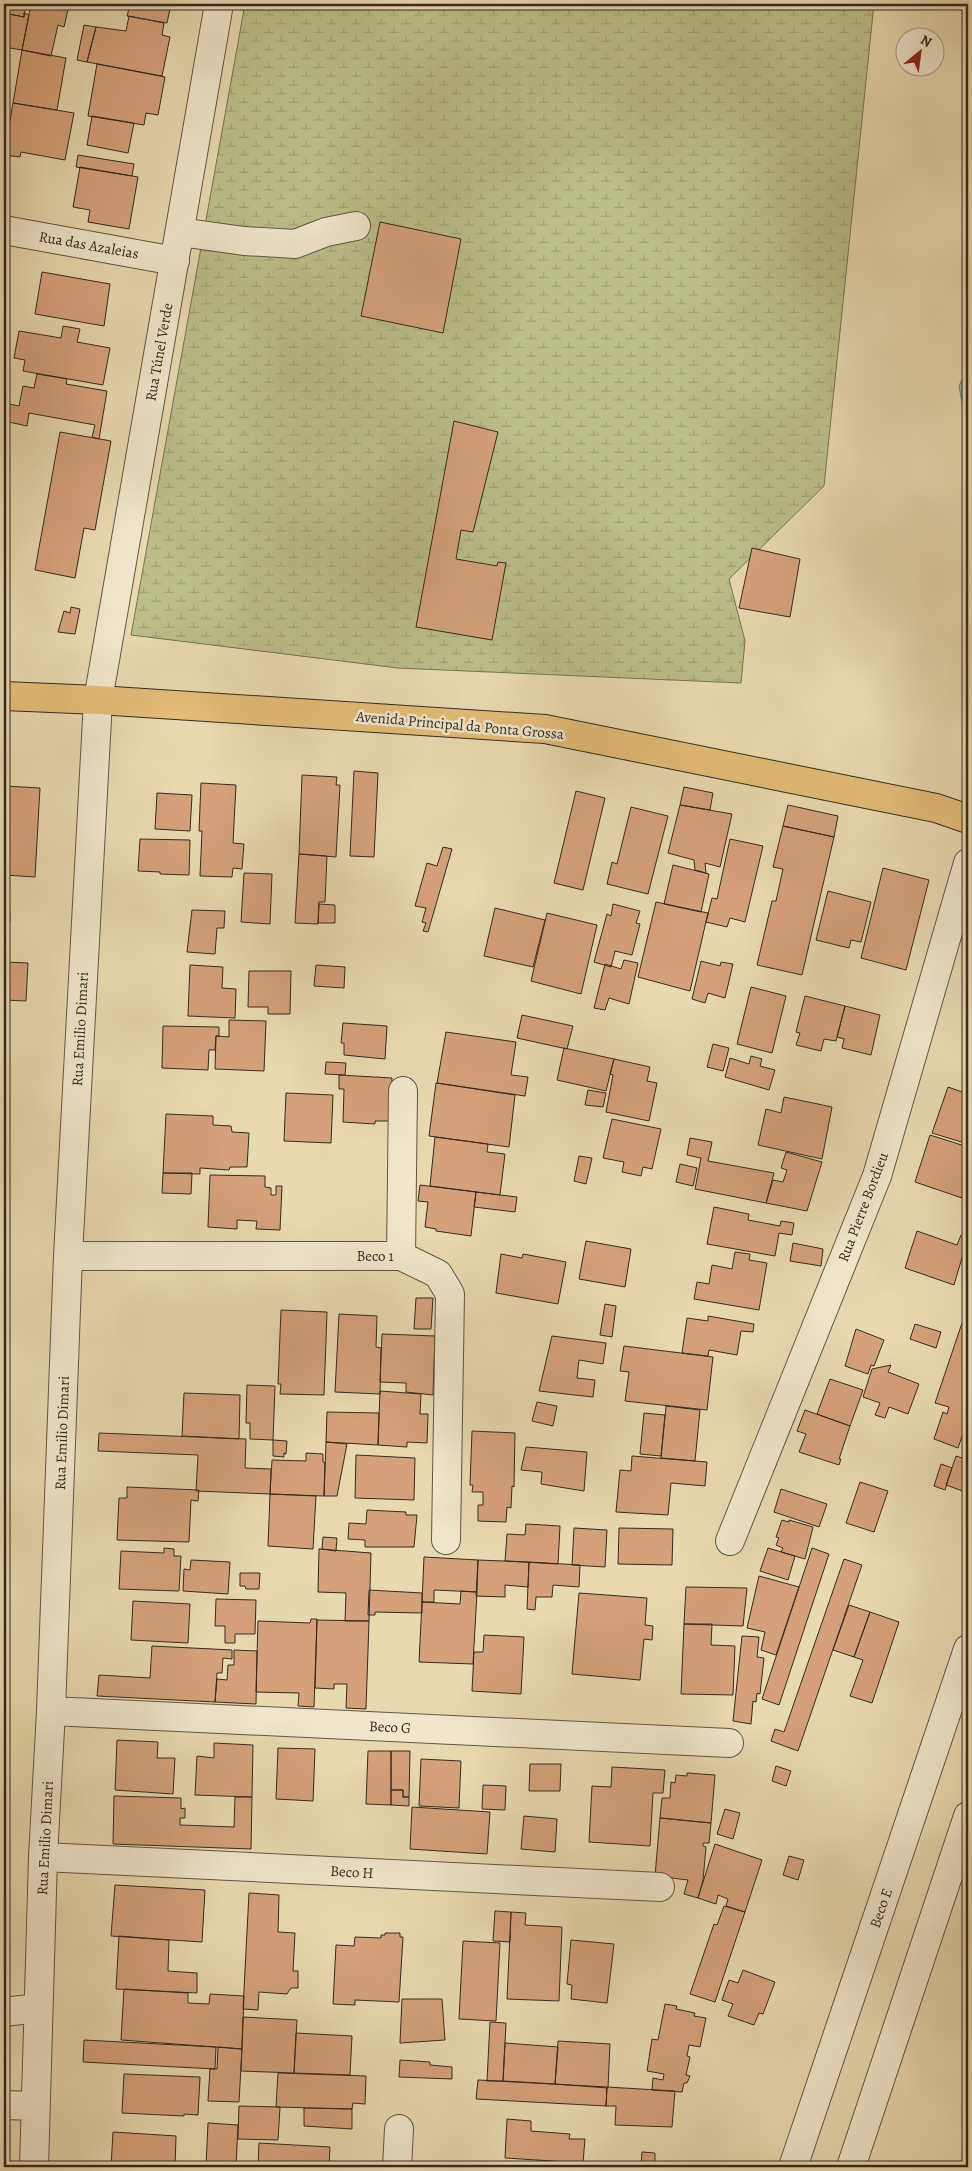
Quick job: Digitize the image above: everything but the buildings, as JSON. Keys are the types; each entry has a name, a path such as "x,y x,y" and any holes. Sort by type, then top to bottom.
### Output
{"main road":[{"name":"Avenida Principal da Ponta Grossa","path":"4,696 98,700 545,729 936,808 968,819"}],"street":[{"name":"Rua Túnel Verde","path":"98,700 219,4"},
{"path":"180,232 244,241 295,244 326,232 356,226"},
{"name":"Rua das Azaleias","path":"4,230 174,261"},
{"name":"Rua Emilio Dimari","path":"34,2167 43,1857 51,1712 68,1256 98,700"},
{"name":"Rua Pierre Bordieu","path":"730,1541 877,1176 968,863"},
{"path":"401,1256 403,1091"},
{"name":"Beco 1","path":"68,1256 401,1256 438,1274 450,1294 446,1540"},
{"name":"Beco E","path":"793,2167 968,1649"},
{"name":"Beco G","path":"51,1712 729,1743"},
{"path":"851,2167 968,1816"},
{"name":"Beco H","path":"43,1857 660,1887"},
{"path":"4,2012 38,2008"},
{"path":"4,2105 35,2106"},
{"path":"397,2167 399,2128"}],"green space":[{"path":"245,4 874,4 824,486 729,579 745,641 741,683 398,668 131,635"}],"water":[{"path":"968,367 968,435 959,386"}]}
